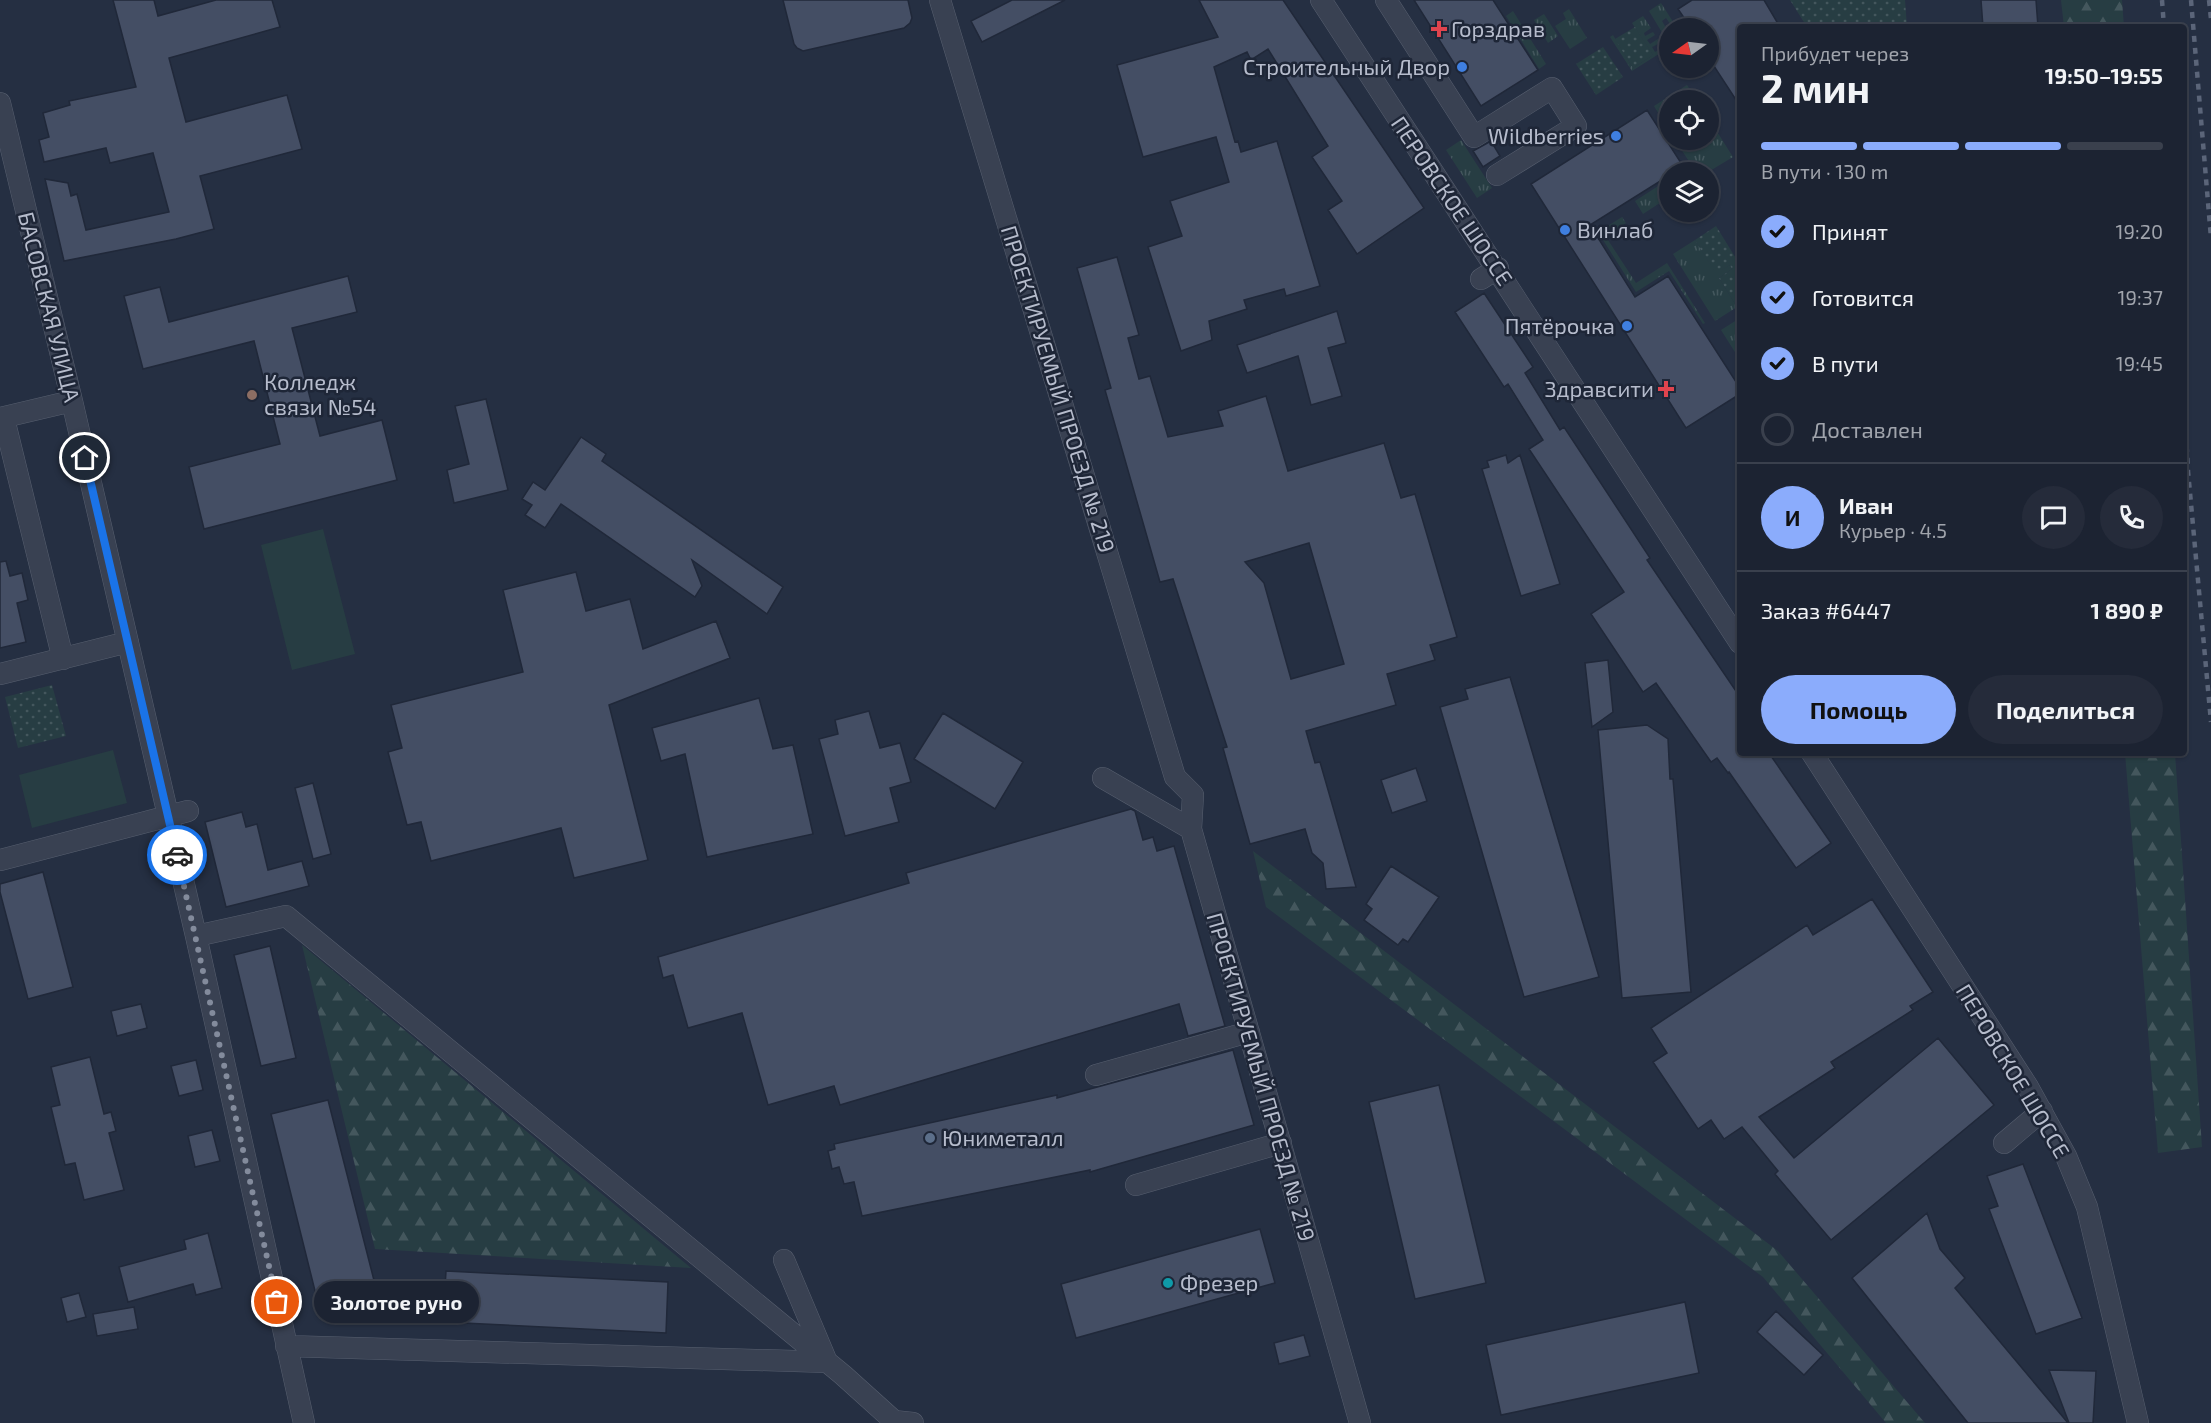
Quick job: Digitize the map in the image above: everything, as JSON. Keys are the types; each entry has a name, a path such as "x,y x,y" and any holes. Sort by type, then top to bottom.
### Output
{"street":[{"name":"ПРОЕКТИРУЕМЫЙ ПРОЕЗД № 219","path":"940,0 1175,777 1193,795 1191,829 1281,1143 1286,1192 1360,1423"},
{"name":"ПЕРОВСКОЕ ШОССЕ","path":"1321,0 1489,274 1737,639"},
{"path":"1386,0 1474,137 1552,88 1576,126 1497,175"},
{"name":"БАСОВСКАЯ УЛИЦА","path":"0,103 54,293 72,401 128,642 178,814 196,936 304,1423"},
{"path":"63,658 2,418 72,401"},
{"path":"0,674 128,642"},
{"name":"ПЕРОВСКОЕ ШОССЕ","path":"1814,756 2042,1111 2066,1156 2087,1208 2138,1423"},
{"path":"1103,778 1191,829"},
{"path":"0,860 178,814"},
{"path":"196,936 285,912 901,1422"},
{"path":"1096,1075 1248,1032"},
{"path":"2004,1143 2042,1111"},
{"path":"1136,1185 1281,1143"},
{"path":"784,1260 828,1362"},
{"path":"286,1346 828,1362"}],"green space":[{"path":"1790,0 1905,0 1907,24 1805,24"},
{"path":"2061,0 2122,0 2124,24 2064,24"},
{"path":"1661,3 1671,18 1659,18 1659,28 1649,11"},
{"path":"1569,9 1587,38 1570,49 1555,26 1566,19 1563,13"},
{"path":"1513,11 1546,64 1539,69 1506,16"},
{"path":"1544,14 1558,36 1548,43 1534,20"},
{"path":"1643,16 1651,28 1644,33 1645,36 1653,32 1655,35 1647,40 1650,44 1658,39 1659,44 1652,47 1655,52 1659,50 1659,54 1632,71 1610,37 1613,35 1633,68 1653,55 1632,23"},
{"path":"1635,27 1653,55 1633,68 1615,39"},
{"path":"1603,47 1623,77 1596,95 1576,64"},
{"path":"1687,85 1690,90 1679,90"},
{"path":"1659,103 1659,114 1654,106"},
{"path":"1719,135 1733,157 1719,165 1719,162 1689,162 1682,150 1719,150"},
{"path":"1461,140 1492,188 1477,198 1446,150"},
{"path":"1659,185 1659,204 1643,214 1635,201"},
{"path":"1622,217 1626,223 1606,237 1636,283 1667,263 1705,323 1703,324 1669,271 1636,292 1598,232"},
{"path":"1716,226 1737,260 1735,261 1737,265 1737,307 1719,278 1732,269 1730,265 1716,274 1695,240"},
{"path":"1695,240 1716,273 1730,265 1732,269 1719,278 1737,307 1715,321 1673,254"},
{"path":"1737,320 1737,355 1721,330"},
{"path":"323,529 355,654 292,670 261,545"},
{"path":"52,685 66,736 18,748 5,697"},
{"path":"113,750 127,803 32,828 19,775"},
{"path":"2125,756 2175,756 2202,1147 2158,1153"},
{"path":"1253,851 1778,1251 1925,1423 1886,1423 1763,1277 1266,907"},
{"path":"302,945 691,1268 375,1249"}],"building":[{"path":"113,0 154,0 158,16 216,0 272,0 280,27 169,58 186,122 287,95 302,149 200,176 214,229 176,239 64,261 45,179 68,183 71,196 77,194 86,230 169,212 153,153 110,163 106,148 44,162 39,140 49,137 43,113 70,105 69,101 136,87"},
{"path":"783,0 908,0 912,18 904,28 803,51 794,44"},
{"path":"1012,0 1065,0 982,42 971,21"},
{"path":"1199,0 1283,0 1424,208 1357,254 1328,210 1342,201 1312,157 1328,146 1268,49 1251,60 1247,52 1214,67 1235,142 1238,141 1241,152 1277,141 1320,286 1286,296 1284,289 1244,300 1247,309 1209,321 1212,340 1181,351 1148,247 1182,236 1170,201 1229,182 1216,137 1143,157 1117,65 1218,37"},
{"path":"1414,0 1493,0 1538,70 1481,106"},
{"path":"1692,0 1764,0 1778,24 1737,24 1737,101 1719,74 1719,18 1684,18 1678,9"},
{"path":"1981,0 2036,0 2038,24 1983,24"},
{"path":"1647,110 1659,129 1659,150 1673,150 1680,162 1659,162 1659,182 1590,225 1635,297 1668,276 1737,383 1737,396 1686,428 1531,184"},
{"path":"1491,141 1500,156 1483,167 1473,151"},
{"path":"1117,257 1139,335 1128,338 1139,379 1150,376 1168,437 1223,426 1218,411 1266,396 1288,471 1384,443 1401,498 1415,494 1457,637 1430,645 1435,660 1387,674 1396,705 1306,731 1315,763 1320,762 1356,887 1326,889 1323,863 1312,853 1305,829 1250,844 1223,748 1227,747 1173,579 1160,582 1105,390 1111,388 1077,268","holes":["1309,543 1344,664 1291,679 1264,583 1245,562"]},
{"path":"348,276 357,312 292,328 320,436 382,420 397,480 204,529 189,467 280,444 254,341 143,369 124,296 160,287 169,322"},
{"path":"1484,293 1533,367 1525,373 1560,430 1564,427 1650,558 1647,560 1737,693 1737,756 1771,756 1831,843 1796,868 1729,772 1717,758 1711,762 1656,683 1643,692 1591,614 1624,592 1529,449 1543,440 1508,384 1504,387 1455,312"},
{"path":"1337,311 1346,343 1328,348 1342,396 1311,405 1298,356 1247,373 1237,345"},
{"path":"486,399 508,490 454,503 447,470 469,464 455,406"},
{"path":"581,437 606,454 602,461 783,587 767,614 692,560 702,586 695,597 561,504 545,528 525,515 532,505 522,499 533,482 545,490"},
{"path":"1506,455 1508,463 1520,455 1560,584 1521,596 1482,469 1489,467 1487,461"},
{"path":"6,561 10,576 22,573 28,600 17,603 26,642 0,648 0,562"},
{"path":"576,572 586,611 630,599 643,649 716,621 730,658 609,705 648,860 574,878 561,828 431,861 421,822 407,825 388,752 402,748 391,705 523,672 503,590"},
{"path":"1608,660 1613,712 1592,727 1585,663"},
{"path":"1510,677 1599,977 1524,997 1440,707 1468,699 1465,689"},
{"path":"759,698 773,749 793,745 813,834 707,857 685,754 661,761 652,728"},
{"path":"869,711 880,748 900,743 911,782 890,788 899,822 845,836 819,739 838,734 835,720"},
{"path":"943,713 1023,762 995,809 914,759"},
{"path":"1647,725 1668,739 1691,992 1622,998 1598,730"},
{"path":"1416,768 1427,801 1392,813 1381,780"},
{"path":"313,783 331,854 313,859 295,788"},
{"path":"1131,809 1135,811 1143,840 1153,837 1157,851 1174,846 1225,1026 1188,1036 1179,1004 840,1105 834,1086 768,1105 742,1013 688,1028 673,975 663,978 658,957 909,883 906,873"},
{"path":"242,812 246,827 257,824 268,870 302,861 309,886 226,907 205,822"},
{"path":"1391,866 1439,897 1408,942 1403,939 1398,945 1364,920 1372,909 1366,904"},
{"path":"43,872 73,987 28,999 0,892 0,884"},
{"path":"1872,899 1933,992 1910,1006 1913,1010 1831,1062 1835,1068 1759,1117 1794,1158 1938,1038 1994,1105 1831,1240 1775,1174 1778,1171 1742,1127 1724,1139 1711,1120 1698,1129 1653,1062 1667,1053 1651,1028 1807,925 1813,935"},
{"path":"270,946 296,1058 261,1066 234,955"},
{"path":"141,1004 147,1028 117,1036 111,1011"},
{"path":"1233,1050 1254,1125 1090,1172 1090,1170 862,1216 854,1182 844,1184 839,1167 832,1169 828,1151 835,1149 834,1144 1057,1095 1057,1098"},
{"path":"90,1057 104,1114 111,1112 116,1131 109,1133 124,1190 84,1200 75,1163 65,1165 51,1107 60,1105 51,1067"},
{"path":"196,1060 203,1090 179,1096 171,1066"},
{"path":"1439,1085 1486,1283 1415,1299 1369,1102"},
{"path":"328,1100 379,1300 321,1315 271,1114"},
{"path":"212,1130 220,1161 195,1167 188,1136"},
{"path":"2023,1164 2082,1318 2036,1334 1989,1209 1998,1206 1987,1176"},
{"path":"1927,1213 1940,1249 1965,1278 1955,1288 2068,1423 1968,1423 1852,1278"},
{"name":"Фрезер","path":"1260,1229 1275,1283 1076,1338 1061,1284"},
{"path":"208,1233 222,1288 196,1295 193,1284 128,1302 119,1267 186,1249 184,1240"},
{"path":"446,1271 668,1282 666,1333 443,1322"},
{"path":"79,1293 86,1317 67,1322 61,1298"},
{"path":"1685,1302 1699,1373 1501,1415 1486,1345"},
{"path":"134,1307 138,1329 97,1336 93,1314"},
{"path":"1776,1311 1823,1355 1804,1375 1757,1332"},
{"path":"1304,1335 1310,1356 1279,1364 1274,1343"},
{"path":"2049,1370 2096,1371 2093,1423 2069,1423"}],"railway":[{"path":"2162,0 2164,24"},
{"path":"2191,0 2211,238"},
{"path":"2209,0 2211,19"},
{"path":"2187,453 2211,722"}],"way so far":[{"path":"177,855 277,1302"}],"place":[{"name":"Горздрав","path":"1439,29"},
{"name":"Строительный Двор","path":"1462,67"},
{"name":"Wildberries","path":"1616,136"},
{"name":"Винлаб","path":"1565,230"},
{"name":"Пятёрочка","path":"1627,326"},
{"name":"Здравсити","path":"1666,389"},
{"name":"Колледж связи №54","path":"252,395"},
{"name":"Юниметалл","path":"930,1138"},
{"name":"Фрезер","path":"1168,1283"},
{"name":"Золотое руно","path":"277,1302"}],"route":[{"path":"85,458 177,855"}]}
